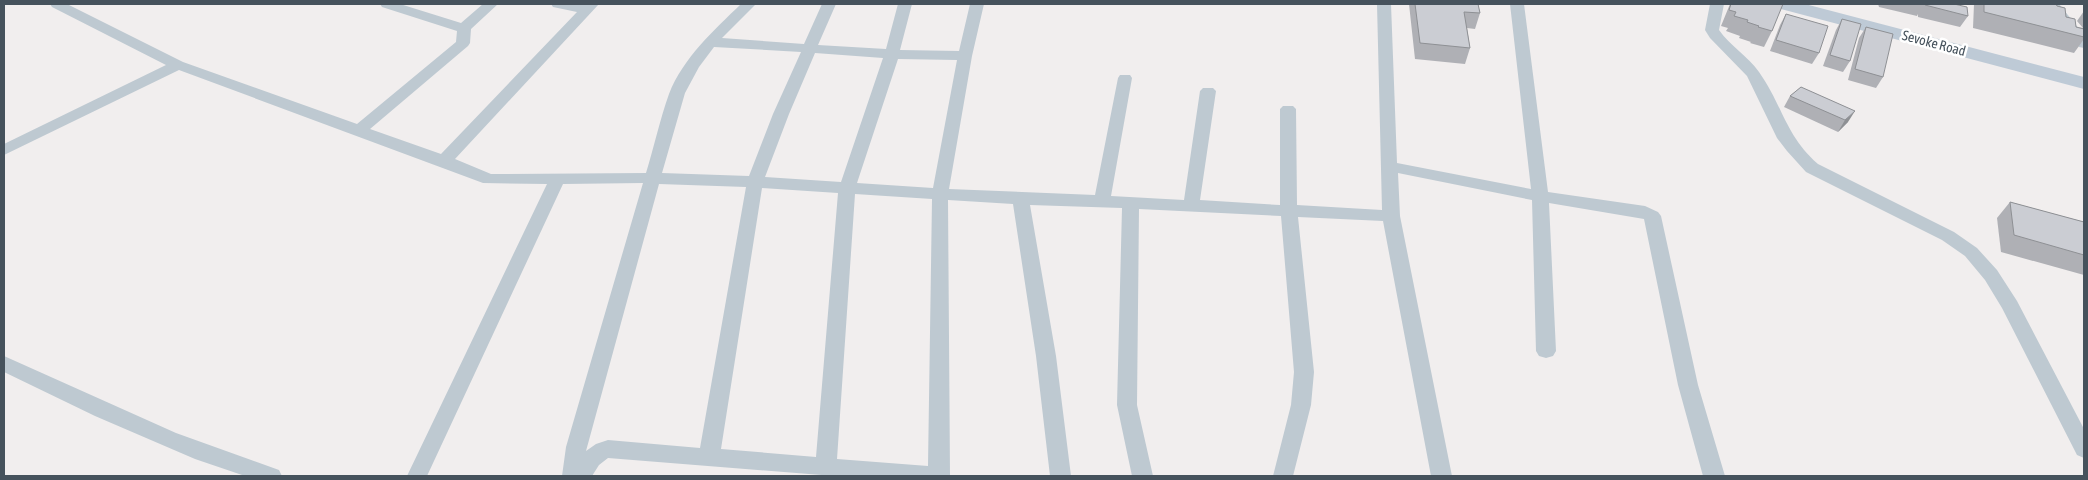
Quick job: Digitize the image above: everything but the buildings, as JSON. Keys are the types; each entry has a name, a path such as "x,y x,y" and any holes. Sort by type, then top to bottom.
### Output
{"main road":[{"name":"Sevoke Road","path":"1784,4 2084,83"},
{"name":"Sevoke Road","path":"1819,4 2084,73"}],"street":[{"path":"57,4 178,65 489,179 652,178 755,182 1020,198 1391,216"},
{"path":"386,4 464,28"},
{"path":"359,130 463,43 464,28 491,4"},
{"path":"558,4 589,6"},
{"path":"572,476 576,447 677,93 692,66 710,42 749,4"},
{"path":"709,458 755,182 781,114 829,4"},
{"path":"826,466 847,188 892,54 905,4"},
{"path":"581,476 596,455 604,450 709,458 750,468 826,466 877,473 940,476 940,193 965,56 977,4"},
{"path":"1384,4 1391,216 1442,476"},
{"path":"1517,4 1540,196 1546,352"},
{"path":"1717,4 1712,30 1756,79 1783,135 1790,147 1800,158 1812,168 1948,236 1970,252 1991,275 2010,306 2084,449"},
{"path":"2052,4 2084,44"},
{"path":"444,161 484,121 589,6"},
{"path":"710,42 892,54 965,56"},
{"path":"4,150 178,65"},
{"path":"1102,201 1125,78"},
{"path":"1191,206 1208,91"},
{"path":"1283,476 1302,405 1304,372 1289,210 1288,109"},
{"path":"1388,166 1540,196 1645,212 1652,216 1688,385 1714,476"},
{"path":"417,476 558,178"},
{"path":"1020,198 1046,356 1060,476"},
{"path":"1131,203 1127,406 1142,476"},
{"path":"4,363 82,400 221,460 271,476"}]}
